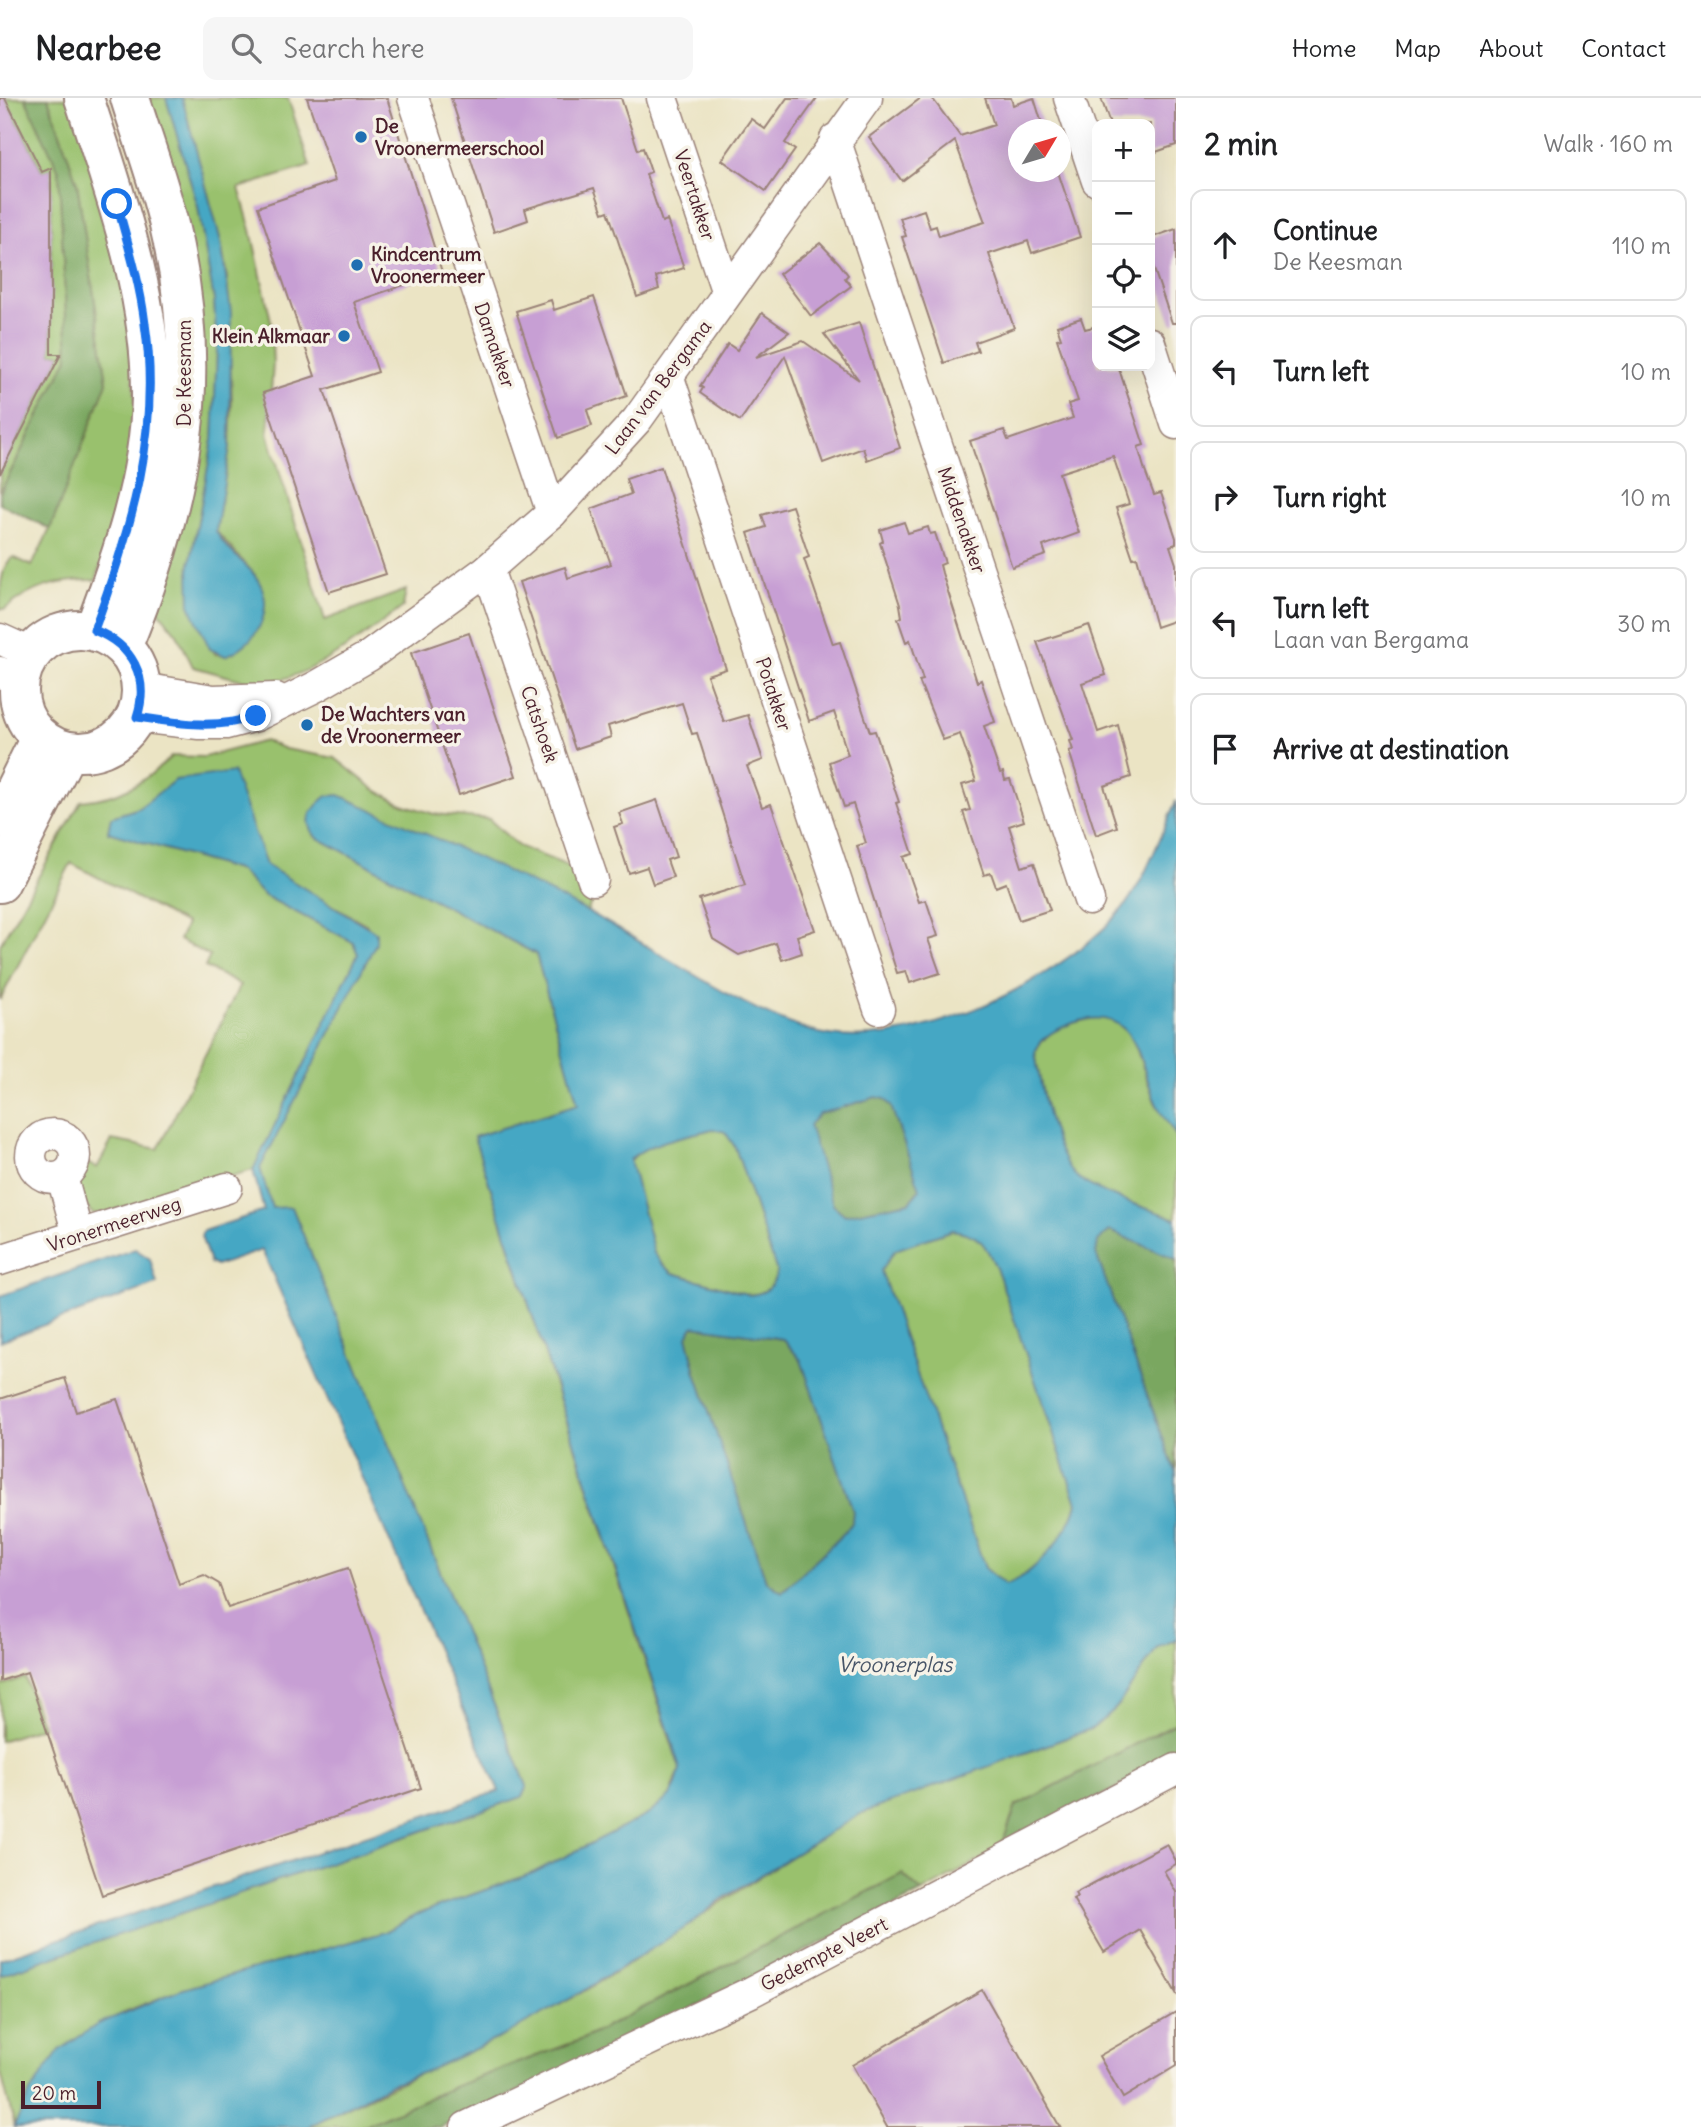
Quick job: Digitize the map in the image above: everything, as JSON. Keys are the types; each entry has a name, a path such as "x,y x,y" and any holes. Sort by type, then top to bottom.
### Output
{"street":[{"name":"De Keesman","path":"84,98 135,267 146,326 150,390 146,447 109,638"},
{"name":"De Keesman","path":"109,638 159,550 174,495 184,440 188,376 184,312 174,248 130,98"},
{"name":"Damakker","path":"413,98 552,513"},
{"name":"Veertakker","path":"662,98 727,293"},
{"name":"Laan van Bergama","path":"140,702 174,723 226,724 256,716 369,656 488,569 552,513 612,450 668,378 835,139 867,98"},
{"path":"1069,98 1092,166"},
{"name":"Middenakker","path":"835,139 1089,900"},
{"path":"1155,359 1176,424"},
{"name":"Potakker","path":"668,378 879,1009"},
{"name":"Catshoek","path":"488,569 593,880"},
{"path":"61,632 109,638 137,666 140,702 124,733 100,749 53,745 23,713 13,662 61,632"},
{"path":"0,820 53,745"},
{"path":"0,883 53,745"},
{"path":"62,1177 78,1234"},
{"name":"Vronermeerweg","path":"0,1260 228,1188"},
{"name":"Gedempte Veert","path":"466,2127 751,1992 1176,1769"}],"green space":[{"path":"5,98 25,98 59,170 68,358 0,493 0,473 61,354 51,354 51,169 42,172"},
{"path":"25,98 48,98 77,183 107,382 50,529 0,504 0,493 68,358 59,171"},
{"path":"48,98 70,98 123,258 139,443 96,580 70,581 48,586 26,595 5,609 0,609 5,567 13,557 32,566 50,529 107,382 77,183"},
{"path":"145,98 166,98 198,207 214,300 217,350 213,440 189,570 190,588 215,654 234,652 255,575 216,531 230,447 232,400 227,277 221,242 182,98 288,98 310,166 239,188 271,321 273,364 268,434 325,620 406,590 403,607 373,629 338,653 284,679 249,681 193,667 177,634 156,608 188,476"},
{"path":"265,741 285,749 335,758 374,789 402,804 434,814 489,819 518,846 578,870 591,903 587,912 416,830 316,837 536,954 578,1104 474,1137 680,1769 670,1796 649,1814 533,1873 418,1914 385,1932 180,1990 126,2011 31,2091 15,2127 0,2070 0,1975 522,1797 527,1786 292,1208 272,1209 260,1168 376,937 366,924 278,875 266,865 259,849 152,799 139,808 111,817 108,832 240,871 263,895 353,942 358,954 253,1170 104,1213 93,1214 80,1196 79,1183 85,1162 97,1168 112,1140 158,1149 240,985 205,967 210,956 179,940 186,924 71,863 0,1000 0,945 81,801 130,788 172,756 204,757"},
{"path":"1099,1017 1116,1022 1132,1036 1155,1102 1176,1136 1176,1219 1084,1182 1067,1166 1060,1152 1048,1117 1035,1052 1054,1031"},
{"path":"876,1097 885,1099 891,1106 920,1188 910,1202 845,1215 833,1205 808,1125 819,1114"},
{"path":"713,1129 725,1131 735,1147 777,1272 771,1286 761,1293 750,1295 673,1273 654,1253 630,1161 657,1143"},
{"path":"952,1230 978,1239 991,1257 1077,1503 1067,1527 1050,1552 1028,1572 1005,1585 985,1568 881,1271 895,1250"},
{"path":"1110,1231 1176,1259 1176,1474 1096,1254 1097,1241"},
{"path":"693,1326 783,1339 801,1360 853,1511 852,1523 844,1533 782,1592 766,1581 696,1373 687,1336"},
{"path":"1176,1639 1176,1723 1016,1806 1001,1848 922,1892 902,1874 583,2039 461,2084 361,2127 308,2127 509,2032 574,1997 631,1963 856,1816 1093,1728 1116,1708 1157,1648"},
{"path":"25,1677 42,1727 0,1741 0,1686"},
{"path":"1176,1723 1176,1757 1001,1848 1016,1806"},
{"path":"902,1874 922,1892 630,2040 440,2127 361,2127 461,2084 583,2039"}],"water":[{"path":"166,98 182,98 221,242 231,312 230,447 216,531 228,548 253,573 265,597 262,621 256,632 248,642 225,656 210,649 190,607 189,570 213,440 217,350 214,300 198,207"},
{"path":"233,772 266,865 376,932 376,943 260,1168 272,1208 292,1207 527,1786 522,1797 0,1975 0,1959 499,1791 262,1250 216,1266 210,1263 201,1236 203,1231 264,1211 253,1170 358,954 353,942 263,895 240,871 108,832 111,817 139,808 175,780"},
{"name":"Vroonerplas","path":"339,795 433,837 588,912 752,1007 808,1030 846,1036 887,1034 931,1025 1018,989 1057,965 1091,940 1128,902 1151,860 1176,801 1176,1136 1156,1103 1137,1050 1121,1026 1109,1020 1093,1018 1073,1023 1050,1034 1035,1052 1054,1135 1068,1166 1076,1176 1109,1194 1176,1219 1176,1259 1110,1231 1098,1241 1096,1254 1176,1474 1176,1639 1157,1648 1116,1708 1093,1728 862,1813 722,1899 685,1928 575,1996 505,2035 432,2069 391,2084 308,2127 14,2127 31,2091 60,2050 98,2024 180,1990 385,1932 418,1914 533,1873 649,1814 670,1796 680,1769 474,1137 578,1104 536,954 316,837 309,820 313,810 327,796","holes":["876,1097 885,1099 891,1106 920,1189 910,1202 845,1215 833,1205 809,1125 819,1114","713,1129 725,1132 735,1147 777,1272 771,1286 765,1291 750,1295 673,1273 654,1253 630,1160 656,1144","952,1230 971,1235 983,1244 999,1275 1077,1503 1067,1527 1049,1552 1039,1563 1005,1585 985,1568 881,1271 895,1250","693,1326 783,1339 801,1360 853,1511 852,1523 844,1533 782,1592 766,1581 696,1373 687,1336"]},
{"path":"135,1249 150,1259 157,1284 0,1341 0,1296"}],"building":[{"path":"0,98 5,98 42,172 51,168 51,354 61,354 0,474"},
{"path":"307,98 387,98 442,272 354,302 378,372 324,390 386,574 329,592 263,393 315,376 258,207 335,181"},
{"path":"451,98 621,98 638,150 643,148 651,172 646,174 662,222 667,220 684,268 656,277 659,289 637,297 608,211 603,213 594,188 525,209 528,220 494,232"},
{"path":"787,98 817,98 785,143 795,150 766,191 722,160 751,119 765,129"},
{"path":"921,98 932,98 960,136 994,125 985,98 1011,98 1013,105 1034,98 1041,119 1008,119 1008,182 1061,182 1080,237 1032,253 1028,241 989,254 1014,328 975,342 978,351 944,363 902,237 906,236 900,218 924,210 930,228 936,226 939,236 985,222 955,141 902,181 869,137"},
{"path":"1101,98 1176,98 1176,145 1155,152 1155,119 1108,119"},
{"path":"1176,229 1176,323 1172,323 1155,272 1155,236"},
{"path":"820,243 848,275 845,278 851,286 811,316 779,274"},
{"path":"594,297 627,396 587,410 592,426 558,438 516,311 551,300 554,310"},
{"path":"762,313 789,332 756,357 803,341 859,380 824,334 859,323 900,448 867,460 863,448 823,463 785,356 740,421 700,393 703,388 700,386 728,344 737,350"},
{"path":"1081,318 1085,329 1092,327 1092,371 1120,371 1144,445 1138,447 1145,471 1154,495 1161,493 1176,538 1176,544 1170,546 1176,564 1176,620 1156,627 1137,557 1133,558 1116,508 1129,504 1113,456 1059,473 1079,533 1043,546 1046,555 1012,567 970,441 1004,430 1008,440 1073,418 1068,404 1078,401 1057,339 1061,338 1057,326"},
{"path":"661,467 726,669 707,675 724,722 748,715 763,760 747,766 762,807 771,804 815,930 797,936 802,953 782,960 776,943 739,955 713,939 699,899 745,885 697,733 692,734 682,703 608,726 611,737 575,749 519,582 565,567 568,578 611,564 591,509 631,494 626,479"},
{"path":"792,506 809,557 804,559 833,644 840,642 870,732 875,731 899,802 896,803 913,854 903,857 919,902 926,900 938,936 928,939 940,973 910,983 906,971 897,973 857,846 866,843 853,804 844,807 829,762 848,755 834,712 809,721 748,533 766,527 762,515"},
{"path":"904,522 908,533 928,527 930,534 935,533 945,563 940,565 942,573 977,682 981,680 995,722 984,726 1000,773 1003,772 1005,780 1010,779 1024,821 1009,826 1022,867 1034,863 1050,910 1019,920 1006,883 996,887 991,873 984,875 963,812 970,810 962,785 976,781 960,734 943,740 919,681 923,680 910,640 906,642 898,619 902,617 900,605 880,543 883,541 880,530"},
{"path":"1089,625 1106,675 1082,683 1098,732 1118,725 1131,777 1104,786 1117,827 1096,835 1069,751 1073,750 1070,741 1073,740 1037,642"},
{"path":"469,633 516,776 459,795 411,653"},
{"path":"657,800 676,857 667,860 673,877 653,884 647,867 629,873 614,827 623,824 619,813"},
{"path":"65,1378 76,1412 117,1399 179,1584 204,1575 219,1584 228,1608 348,1568 421,1788 102,1895 27,1672 0,1681 0,1399"},
{"path":"1167,1844 1176,1861 1176,1864 1164,1871 1176,1892 1176,1993 1140,1930 1104,1952 1073,1899 1077,1897 1075,1893"},
{"path":"982,1990 1060,2127 887,2127 852,2065"},
{"path":"1176,2012 1176,2066 1123,2098 1099,2056"}],"place":[{"name":"De Vroonermeerschool","path":"361,137"},
{"name":"Kindcentrum Vroonermeer","path":"357,265"},
{"name":"Klein Alkmaar","path":"344,336"},
{"name":"De Wachters van de Vroonermeer","path":"307,725"}],"route":[{"path":"117,204 135,267 146,326 150,416 134,511 94,630 123,645 137,666 142,688 137,717 174,723 226,724 256,716"}]}
